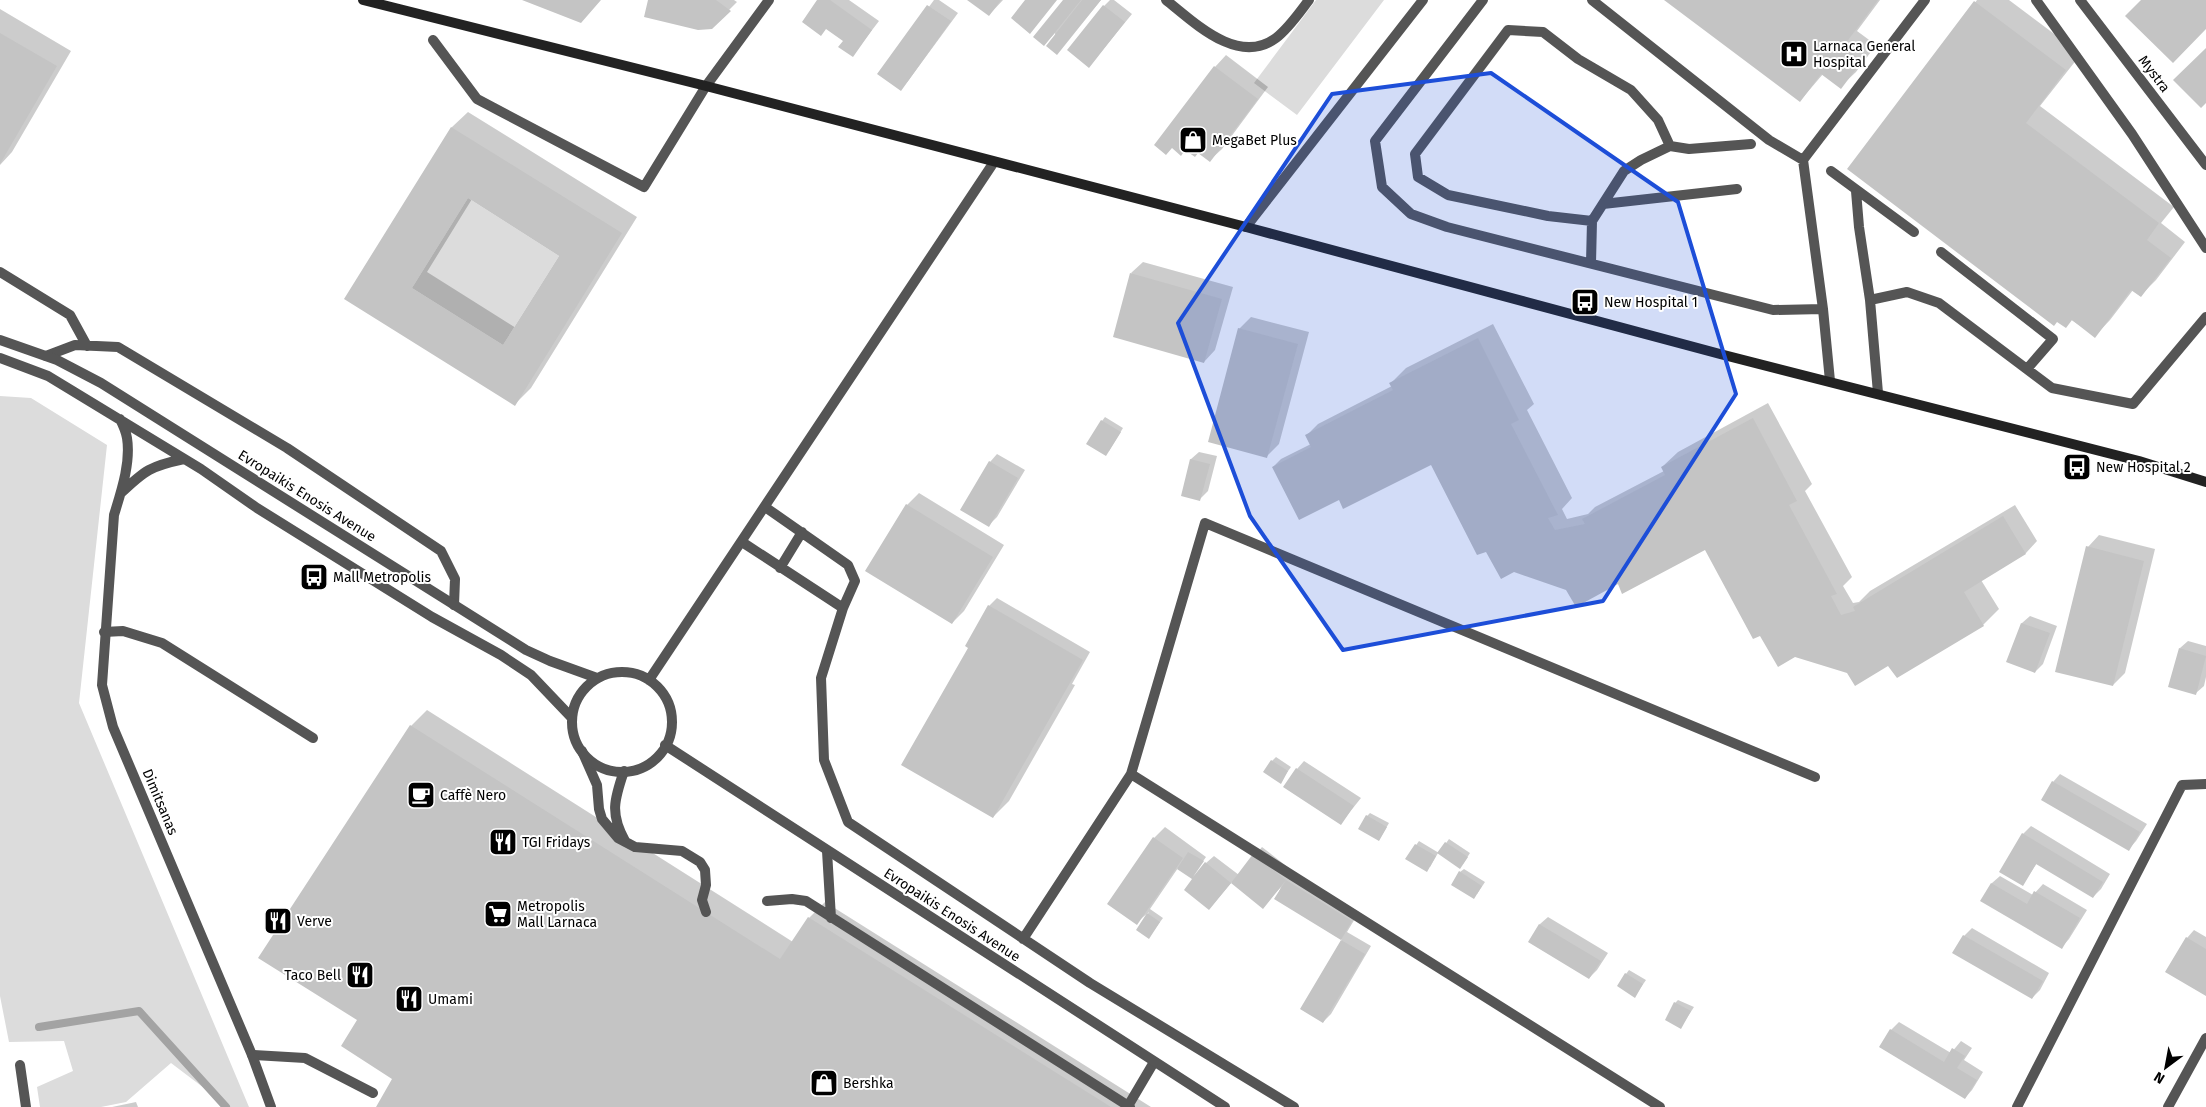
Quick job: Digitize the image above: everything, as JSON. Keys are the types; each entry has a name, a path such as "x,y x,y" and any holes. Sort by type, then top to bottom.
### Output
{"street":[{"path":"363,0 706,86 1246,227 1720,354 1878,392 2139,461 2206,482"},
{"path":"433,40 477,99 644,187 706,86 769,0"},
{"path":"1166,0 1211,34 1238,47 1258,47 1276,38 1309,0"},
{"path":"1246,227 1423,0"},
{"path":"1483,0 1375,142 1382,187 1411,214 1447,227 1773,310 1823,309"},
{"path":"1592,0 1769,140 1803,160"},
{"path":"1830,381 1823,309 1803,160 1925,0"},
{"path":"2036,0 2132,134 2206,248"},
{"name":"Mystra","path":"2080,0 2206,165"},
{"path":"1592,221 1548,216 1448,195 1418,177 1415,154 1508,30 1543,32 1578,58 1630,90 1658,120 1670,146"},
{"path":"1591,263 1592,221 1624,171 1640,160 1670,146 1689,150 1752,144"},
{"path":"649,680 994,162"},
{"path":"1831,171 1914,232"},
{"path":"1603,204 1737,189"},
{"path":"1856,191 1859,227 1870,300 1878,392"},
{"path":"1941,252 2053,339 2027,370"},
{"path":"0,272 70,315 87,346"},
{"path":"1870,300 1907,292 1939,303 2052,388 2132,404 2206,317"},
{"name":"Evropaikis Enosis Avenue","path":"0,340 46,356 100,383 526,650 597,678"},
{"path":"46,356 75,345 118,347 287,448 441,551 455,579 454,604"},
{"path":"0,358 48,376 184,459 257,508 432,617 501,655 531,676 572,718"},
{"name":"Dimitsanas","path":"120,419 127,437 127,458 121,492 114,515 104,632 102,685 113,727 252,1055 271,1107"},
{"name":"Dimitsanas","path":"121,492 142,472 160,464 184,459"},
{"path":"765,508 848,565 855,581 843,608 821,678 824,760 848,822 1090,983 1294,1107"},
{"path":"1023,939 1131,774 1205,523 1815,777"},
{"path":"780,568 802,532"},
{"path":"742,542 843,608"},
{"path":"104,632 123,631 162,643 313,738"},
{"path":"582,751 594,763 608,770 624,772 639,769 653,761 670,735 672,720 668,704 661,690 649,680 633,673 616,672 597,678 586,687 576,701 572,718 574,736 597,785 599,809 602,819 610,830 626,842 642,848 682,851 700,862 705,870 706,885 702,900 706,912"},
{"name":"Evropaikis Enosis Avenue","path":"665,745 1225,1107"},
{"path":"624,772 616,794 614,811 619,829 626,842"},
{"path":"1131,774 1660,1107"},
{"path":"2017,1107 2182,785 2206,784"},
{"path":"827,851 831,918"},
{"path":"767,901 792,899 806,902 1129,1106 1154,1062"},
{"path":"2168,1107 2206,1038"},
{"path":"252,1055 305,1058 373,1093"},
{"path":"20,1065 26,1107"}],"highlighted area":[{"path":"1491,73 1678,202 1736,394 1603,601 1343,650 1250,516 1178,323 1332,94"}],"shaded area":[{"path":"1316,0 1384,0 1297,115 1254,83"},
{"path":"468,198 559,256 503,345 412,288"},
{"path":"0,396 31,398 107,445 79,703 249,1107 229,1107 171,1063 126,1102 101,1107 40,1107 37,1087 73,1071 64,1041 9,1042 0,996"}],"building":[{"path":"522,0 601,0 581,23"},
{"path":"648,0 716,0 731,11 712,29 698,30 644,17"},
{"path":"817,0 830,0 872,30 853,57 838,47 843,41 826,29 821,36 802,22"},
{"path":"967,0 1001,0 989,16"},
{"path":"1025,0 1057,0 1030,34 1011,18"},
{"path":"1063,0 1081,0 1044,46 1033,37"},
{"path":"1082,0 1101,0 1057,55 1046,46"},
{"name":"Larnaca General Hospital","path":"1664,0 1878,0 1843,47 1862,61 1841,89 1821,74 1800,102"},
{"path":"2141,0 2206,0 2206,29 2173,63 2125,16"},
{"path":"1974,1 2066,70 2026,123 2159,223 2147,240 2171,258 2141,297 2131,290 2095,338 2072,320 2066,328 2057,322 2054,326 1847,169"},
{"path":"927,5 951,21 901,91 877,74"},
{"path":"1103,5 1125,22 1089,68 1067,50"},
{"path":"0,33 57,66 0,164"},
{"path":"2206,48 2206,103 2201,108 2173,80"},
{"path":"1214,66 1258,99 1210,162 1198,153 1195,157 1185,150 1181,156 1172,148 1166,155 1154,145"},
{"path":"451,127 622,233 515,406 344,299","holes":["468,198 559,256 503,345 412,288"]},
{"path":"1130,273 1222,299 1204,363 1113,337"},
{"path":"1238,328 1298,344 1267,458 1208,442"},
{"path":"1478,338 1519,420 1511,424 1558,515 1548,518 1555,530 1585,524 1582,519 1665,475 1661,467 1753,418 1797,501 1789,505 1837,594 1831,596 1841,615 1855,611 1853,607 2003,516 2026,554 1964,592 1984,626 1897,678 1888,666 1855,686 1847,673 1795,657 1778,667 1760,636 1753,639 1705,550 1622,594 1618,584 1576,607 1566,590 1514,572 1501,579 1486,552 1477,555 1431,465 1343,509 1339,500 1299,520 1272,467 1311,447 1305,435 1393,390 1389,383"},
{"path":"1101,420 1121,432 1106,456 1086,444"},
{"path":"1190,459 1210,464 1200,501 1181,496"},
{"path":"989,461 1018,478 989,527 960,510"},
{"path":"906,504 993,557 952,624 865,571"},
{"path":"2086,546 2144,561 2113,686 2055,672"},
{"path":"988,605 1083,660 993,818 901,765 968,648 965,646"},
{"path":"2021,623 2050,633 2035,673 2006,662"},
{"path":"2179,648 2206,656 2196,695 2168,687"},
{"name":"Metropolis Mall Larnaca","path":"410,725 780,959 808,917 1111,1107 376,1107 392,1079 341,1046 357,1020 258,958"},
{"path":"1271,760 1288,771 1281,784 1263,772"},
{"path":"1296,768 1354,806 1341,825 1283,787"},
{"path":"2052,781 2140,832 2129,851 2041,800"},
{"path":"1366,815 1387,827 1379,841 1358,829"},
{"path":"2022,833 2103,882 2093,898 2036,864 2023,886 1999,872"},
{"path":"1153,837 1183,858 1137,925 1107,904"},
{"path":"1445,842 1468,857 1460,869 1437,853"},
{"path":"1415,844 1436,856 1427,872 1405,859"},
{"path":"1188,852 1204,861 1193,877 1205,862 1231,883 1209,910 1184,890 1192,879 1177,869"},
{"path":"1253,854 1286,880 1263,909 1231,883"},
{"path":"1459,871 1482,886 1474,899 1451,885"},
{"path":"1286,880 1352,921 1341,940 1274,899"},
{"path":"1991,883 2027,904 2034,891 2080,918 2062,949 1980,901"},
{"path":"1147,913 1160,922 1149,939 1136,930"},
{"path":"1539,924 1601,961 1589,979 1528,942"},
{"path":"1963,935 2043,981 2032,999 1952,953"},
{"path":"2186,937 2206,949 2206,996 2165,972"},
{"path":"1341,940 1365,954 1323,1023 1300,1009"},
{"path":"1625,973 1643,984 1635,998 1617,986"},
{"path":"1674,1002 1691,1011 1681,1029 1665,1020"},
{"path":"1890,1029 1944,1062 1952,1048 1965,1056 1957,1068 1977,1080 1965,1099 1879,1047"}],"waterway":[{"path":"39,1027 139,1011 226,1107"}],"place":[{"name":"Larnaca General Hospital","path":"1794,54"},
{"name":"MegaBet Plus","path":"1193,140"},
{"name":"New Hospital 1","path":"1585,302"},
{"name":"New Hospital 2","path":"2077,467"},
{"name":"Mall Metropolis","path":"314,577"},
{"name":"Caffè Nero","path":"421,795"},
{"name":"TGI Fridays","path":"503,842"},
{"name":"Metropolis Mall Larnaca","path":"498,914"},
{"name":"Verve","path":"278,921"},
{"name":"Taco Bell","path":"360,975"},
{"name":"Umami","path":"409,999"},
{"name":"Bershka","path":"824,1083"}]}
